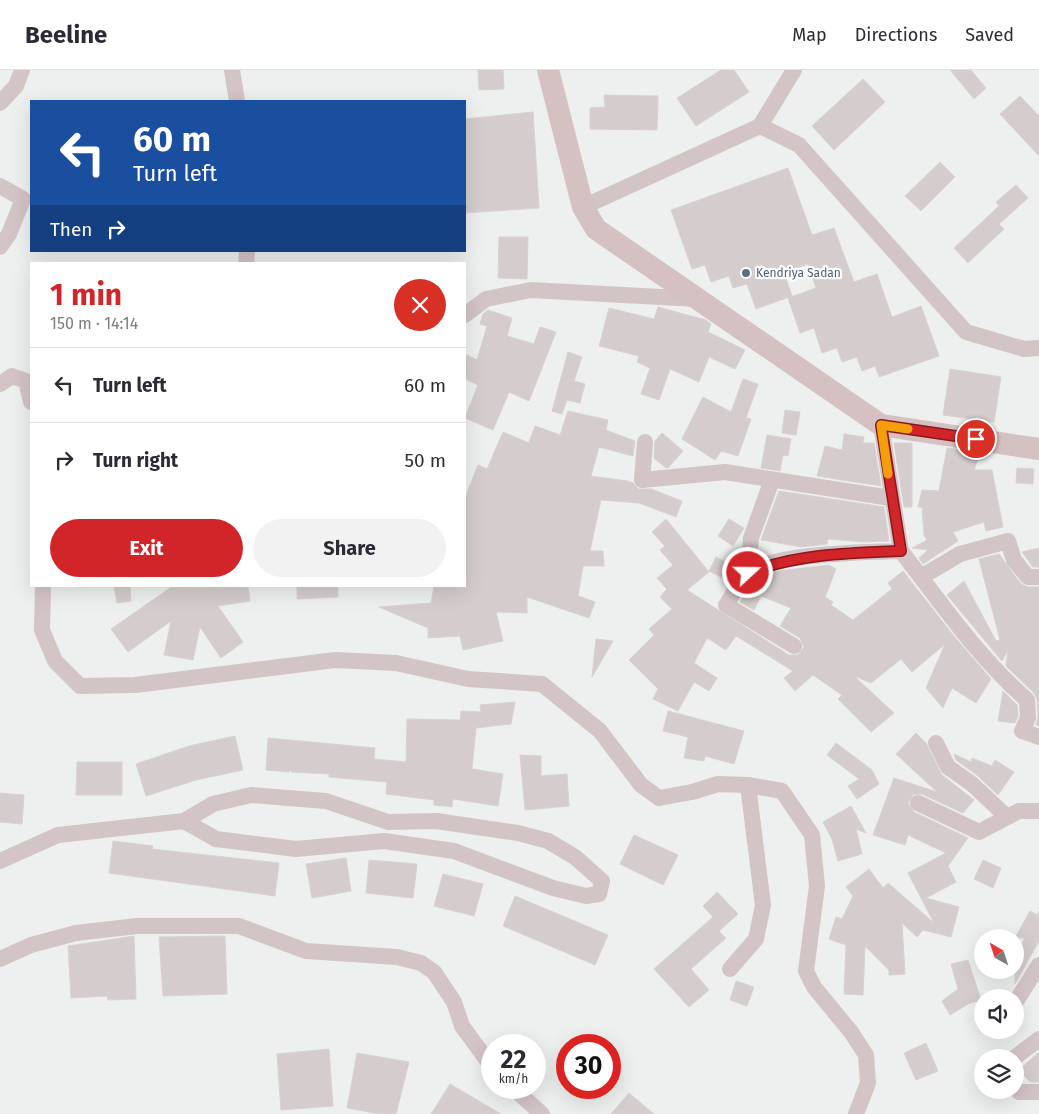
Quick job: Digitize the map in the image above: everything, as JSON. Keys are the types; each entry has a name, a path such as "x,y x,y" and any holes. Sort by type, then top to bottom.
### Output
{"street":[{"path":"0,103 16,86 22,70"},
{"path":"232,70 237,100"},
{"path":"548,70 583,206 596,229 881,425 1039,449"},
{"path":"583,206 760,126 794,70"},
{"path":"760,126 799,145 966,332 1024,349 1039,348"},
{"path":"0,186 23,199 9,234 0,247"},
{"path":"466,314 486,299 531,290 700,300"},
{"path":"0,384 12,376 26,381 30,398"},
{"path":"881,425 891,498 901,551 947,613 1002,678 1033,697 1028,718 1022,731 1039,737"},
{"path":"645,442 642,480 725,472 891,498"},
{"path":"772,480 751,538 748,573 726,605 794,646"},
{"path":"921,577 960,554 1008,541 1014,560 1033,577 1039,592"},
{"path":"748,573 774,562 814,556 839,553 901,551"},
{"path":"43,587 42,630 54,661 80,686 135,685 335,660 396,663 468,679 542,684 600,731 641,785 659,798 692,792 718,784 748,785 782,792 812,836 817,886 806,971 814,987 851,1032 866,1055 868,1083 856,1114"},
{"path":"936,743 948,767 972,784 1006,816"},
{"path":"730,969 756,939 763,905 748,785"},
{"path":"0,861 58,835 184,821 213,804 251,795 326,801 388,822 436,821 518,833 548,841 575,857 602,881 599,894 586,896 553,888 454,851 384,841 296,849 216,839 184,821"},
{"path":"918,803 979,832 1006,816 1019,811 1039,812"},
{"path":"384,841 388,822"},
{"path":"0,959 31,945 76,933 137,926 239,926 306,951 397,957 421,963 434,972 454,1002 462,1026 481,1052"},
{"path":"1024,989 1039,965"},
{"path":"1024,1050 1039,1038"},
{"path":"1024,1092 1039,1092"},
{"path":"525,1099 542,1114"}],"building":[{"path":"478,70 503,70 504,89 479,90"},
{"path":"721,70 734,70 749,92 696,126 677,98"},
{"path":"950,70 971,70 986,88 974,99"},
{"path":"863,79 885,102 834,150 812,126"},
{"path":"604,95 658,96 657,130 590,129 590,108 605,107"},
{"path":"1020,96 1039,116 1039,156 1000,114"},
{"path":"533,112 539,208 466,213 466,119"},
{"path":"940,162 955,177 921,211 905,196"},
{"name":"Kendriya Sadan","path":"788,168 812,235 834,228 854,282 877,274 892,317 921,306 939,356 879,377 875,366 862,371 857,357 842,362 837,348 822,353 814,328 800,333 788,298 816,288 808,264 784,273 792,296 756,309 747,284 733,288 729,276 711,282 705,265 692,269 671,210"},
{"path":"1016,185 1028,198 999,224 1004,229 968,263 954,248 999,206 996,202"},
{"path":"499,237 528,237 527,279 498,278"},
{"path":"658,307 706,320 711,324 708,332 745,350 735,369 709,357 699,382 670,369 659,400 641,394 650,368 637,362 639,356 599,346 609,308 654,319"},
{"path":"488,310 512,318 507,336 534,344 540,327 556,332 529,401 509,392 493,430 466,418 478,385 466,379 466,354 477,360 487,326 480,324 483,314"},
{"path":"568,352 582,357 574,381 585,384 580,403 567,400 562,414 552,411"},
{"path":"950,369 1001,377 994,422 943,415"},
{"path":"743,379 758,384 746,418 751,419 738,456 721,451 715,460 682,439 703,397 731,412"},
{"path":"785,410 800,412 796,435 782,433"},
{"path":"568,411 608,420 606,430 635,441 633,456 599,447 591,476 627,481 633,483 638,489 651,489 682,501 676,517 639,503 601,500 590,551 603,551 604,566 583,566 578,596 595,602 589,618 527,597 527,613 496,612 503,641 463,650 460,636 428,638 428,628 379,607 431,603 434,587 466,587 466,495 478,465 487,469 503,432 529,443 535,426 560,435"},
{"path":"662,433 683,451 666,468 654,458 655,441"},
{"path":"844,434 864,437 863,443 874,443 881,486 817,476 825,446 842,450"},
{"path":"767,435 791,439 788,456 783,455 780,471 761,468"},
{"path":"894,443 912,443 912,507 904,507"},
{"path":"947,448 980,453 974,470 992,470 1003,527 986,531 984,522 953,532 958,541 923,564 919,558 928,550 912,548 927,540 924,535 922,507 918,507 922,490 939,491"},
{"path":"1017,468 1034,469 1033,484 1016,483"},
{"path":"779,491 884,507 889,541 864,542 828,539 827,544 801,547 761,540"},
{"path":"666,519 709,572 687,590 789,655 798,655 804,647 800,638 780,626 791,608 761,596 754,610 740,602 753,582 758,579 766,583 768,574 778,571 829,565 836,569 825,597 833,602 831,605 853,620 892,589 888,583 903,571 953,635 991,679 976,703 952,688 943,708 926,688 945,644 912,672 901,659 871,683 854,676 894,713 871,732 838,699 842,695 813,675 795,691 784,678 793,671 736,636 726,650 707,638 694,663 717,678 709,691 694,682 678,711 653,699 658,689 629,660 654,635 649,629 672,609 660,597 667,589 657,578 673,565 660,550 665,546 652,532"},
{"path":"729,519 744,528 733,546 718,536"},
{"path":"1039,548 1039,567 1033,567 1022,552"},
{"path":"999,554 1021,584 1028,587 1039,587 1039,726 1036,725 1038,717 1037,699 1034,693 1006,666 1008,650 1002,661 947,595 964,581 996,641 1000,640 979,559"},
{"path":"716,557 738,568 729,581 709,571"},
{"path":"114,587 130,587 131,601 117,603"},
{"path":"172,587 248,587 250,601 218,606 243,642 221,658 200,627 193,660 164,655 171,621 128,652 111,629"},
{"path":"297,587 338,587 338,597 297,599"},
{"path":"596,639 613,641 592,677"},
{"path":"1003,691 1017,705 1018,716 1015,723 998,721"},
{"path":"515,702 511,724 476,728 472,769 503,774 498,806 453,799 452,807 434,805 434,800 386,794 387,782 329,777 329,774 291,772 291,769 289,772 266,770 268,738 375,748 374,759 406,762 407,719 460,720 461,711 481,712 480,705"},
{"path":"668,711 744,731 734,764 705,756 704,761 684,758 688,737 663,731"},
{"path":"916,733 926,743 942,775 974,800 963,813 922,794 913,795 908,803 914,812 968,838 948,866 956,882 926,898 959,907 951,937 923,930 917,937 902,923 905,974 889,975 889,970 865,946 863,995 844,994 846,945 829,939 836,917 842,919 853,896 846,887 869,869 883,888 888,883 934,923 908,873 946,853 908,835 905,845 873,835 894,778 937,792 896,754"},
{"path":"235,736 243,770 196,780 146,796 136,764 189,746"},
{"path":"836,743 872,770 879,784 857,799 848,786 859,779 827,755"},
{"path":"954,754 971,762 972,758 992,766 995,760 1014,772 998,795 978,776 956,760"},
{"path":"520,755 541,756 541,776 567,774 569,806 525,810"},
{"path":"77,762 122,762 122,795 76,795"},
{"path":"0,793 24,795 22,824 0,822"},
{"path":"851,806 866,833 856,829 862,854 838,861 832,839 823,822"},
{"path":"634,835 678,855 663,885 620,864"},
{"path":"113,841 153,846 152,849 279,863 275,896 109,873"},
{"path":"346,858 351,891 312,898 306,864"},
{"path":"369,860 417,864 413,898 366,893"},
{"path":"983,860 1001,868 993,888 974,879"},
{"path":"443,874 483,884 474,916 434,906"},
{"path":"717,892 738,914 719,931 726,938 691,969 709,990 689,1007 654,969 713,917 703,906"},
{"path":"515,896 608,935 595,965 503,926"},
{"path":"1030,911 1037,915 1039,911 1039,941 1024,968 1025,938 1024,929 1020,929"},
{"path":"134,936 136,999 108,1000 107,996 71,998 68,946"},
{"path":"225,936 227,994 163,996 159,937"},
{"path":"968,960 977,989 974,989 974,1002 950,1015 942,1001 958,989 951,964"},
{"path":"736,981 754,987 747,1006 730,1000"},
{"path":"926,1043 938,1071 916,1080 904,1053"},
{"path":"329,1049 333,1106 281,1110 277,1054"},
{"path":"1039,1052 1039,1082 1030,1082 1024,1075 1024,1066"},
{"path":"357,1053 409,1062 396,1114 380,1114 347,1108"},
{"path":"450,1084 501,1114 431,1114"},
{"path":"629,1093 654,1114 611,1114"}],"slow traffic":[{"path":"888,474 881,425 908,429"}],"place":[{"name":"Kendriya Sadan","path":"746,273"}],"route":[{"path":"748,573 774,562 814,556 839,553 901,551 891,498 881,425 976,439"}]}
